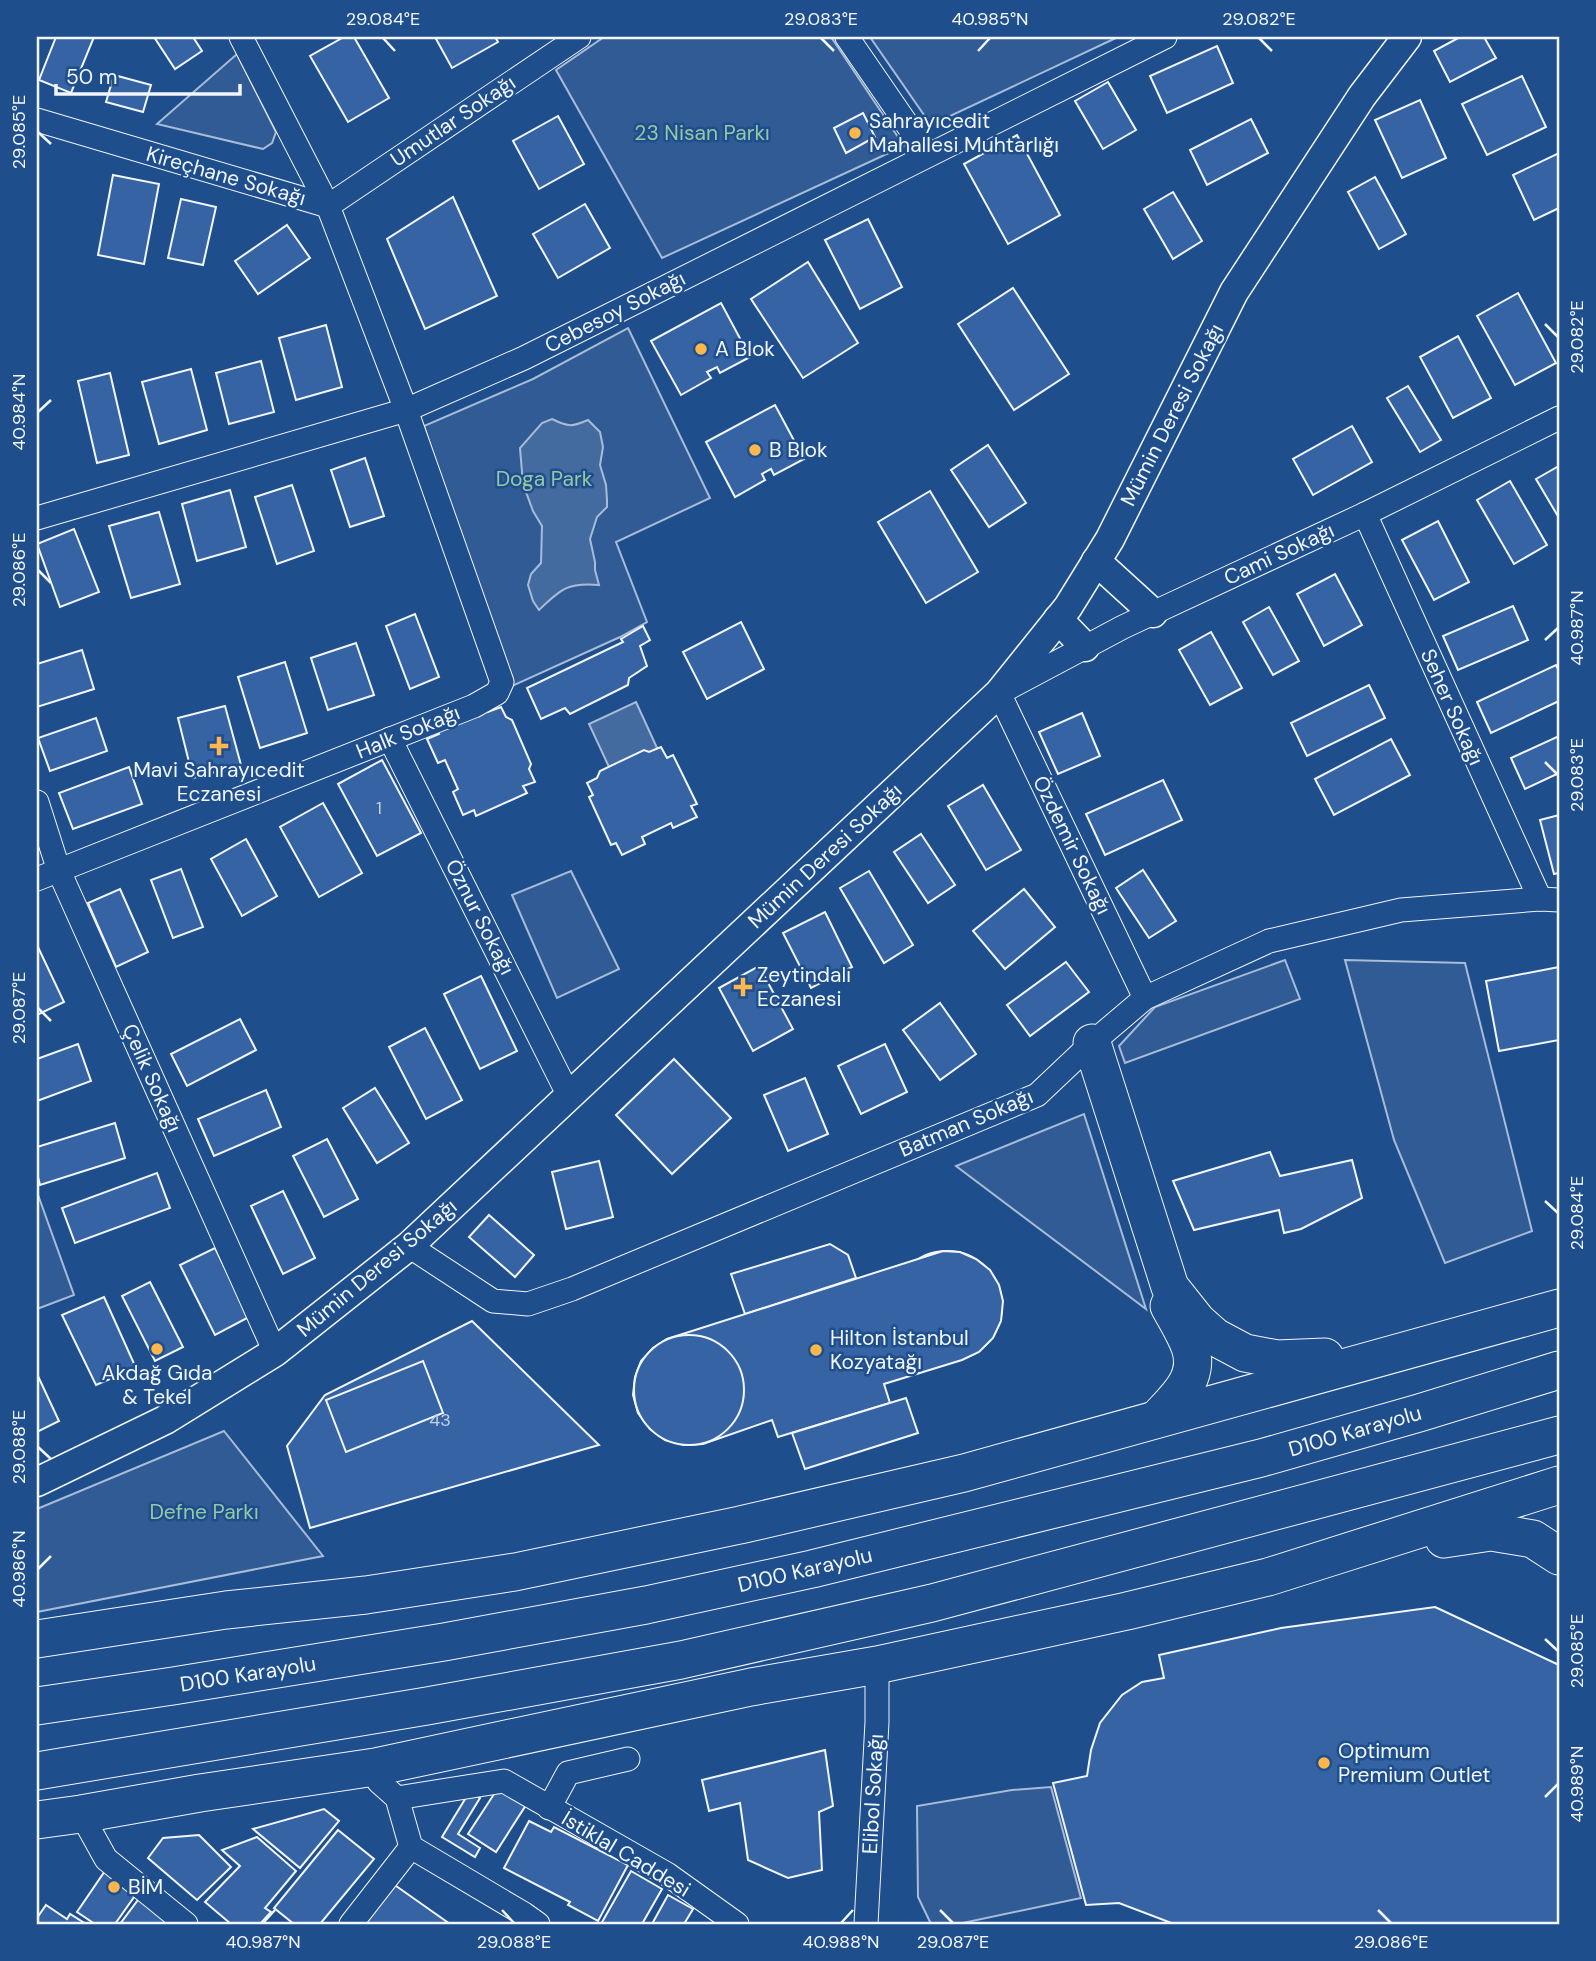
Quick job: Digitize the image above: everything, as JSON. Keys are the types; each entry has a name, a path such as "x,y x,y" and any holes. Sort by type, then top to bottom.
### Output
{"highway":[{"path":"1086,1049 1157,1268 1192,1357 1192,1373 1185,1388 1157,1419"},
{"path":"1157,1268 1196,1321 1215,1337 1245,1353 1277,1359 1386,1356"},
{"path":"44,1636 226,1610 366,1595 514,1572 740,1525 951,1476 1559,1308"},
{"name":"D100 Karayolu","path":"37,1706 444,1642 646,1605 812,1569 1261,1458 1559,1370"},
{"path":"37,1770 427,1706 681,1660 932,1603 1559,1435"},
{"path":"1491,1532 1493,1519 1506,1509 1547,1489"},
{"path":"37,1820 374,1767 751,1687 877,1665 1126,1611 1268,1577 1547,1489"},
{"path":"1343,1553 1491,1532 1533,1539 1559,1556"},
{"path":"37,1791 237,1764 319,1757 462,1735 534,1732"}],"street":[{"path":"242,37 328,206"},
{"name":"Umutlar Sokağı","path":"328,206 579,37"},
{"path":"847,37 928,155"},
{"name":"Cebesoy Sokağı","path":"37,518 406,410 524,358 1165,37"},
{"name":"Mümin Deresi Sokağı","path":"37,1480 68,1468 165,1420 275,1352 409,1246 999,693 1068,607 1097,561 1234,292 1362,96 1407,37"},
{"name":"Kireçhane Sokağı","path":"37,120 328,206 406,410"},
{"name":"Halk Sokağı","path":"37,879 492,698 497,693 502,682 406,410"},
{"name":"Cami Sokağı","path":"999,693 1153,613 1365,514 1559,418"},
{"name":"Seher Sokağı","path":"1365,514 1550,900"},
{"path":"1097,561 1153,613"},
{"path":"1058,619 1085,647"},
{"name":"Özdemir Sokağı","path":"999,693 1145,998"},
{"name":"Öznur Sokağı","path":"390,739 569,1096"},
{"name":"Çelik Sokağı","path":"37,802 59,871 275,1352"},
{"name":"Batman Sokağı","path":"409,1246 492,1301 528,1304 572,1289 1037,1096 1145,998 1269,941 1401,910 1550,900"},
{"name":"Elibol Sokağı","path":"866,1924 877,1722 877,1665"},
{"name":"İstiklal Caddesi","path":"550,1808 568,1773 628,1759"},
{"path":"374,1767 379,1782 397,1798 411,1847 525,1921"},
{"name":"İstiklal Caddesi","path":"397,1798 504,1781 667,1874 737,1924"},
{"path":"81,1814 106,1859 186,1924"},
{"path":"351,1924 411,1847"}],"shaded area":[{"name":"23 Nisan Parkı","path":"604,37 831,37 904,146 662,258 556,70"},
{"path":"870,37 1118,37 931,125"},
{"path":"237,54 276,132 272,143 263,149 157,124"},
{"name":"Doga Park","path":"628,328 710,498 616,542 647,622 510,687 424,426 533,379"},
{"path":"552,419 570,425 588,420 600,432 603,447 600,465 606,485 607,507 597,517 590,539 599,585 566,588 539,610 528,585 531,574 541,563 542,526 523,484 520,448 542,423"},
{"path":"636,702 663,761 616,782 589,724"},
{"path":"571,871 619,969 557,998 512,895"},
{"path":"1285,960 1300,999 1125,1063 1119,1046 1155,1007"},
{"path":"1345,960 1465,963 1532,1231 1445,1263 1394,1140"},
{"path":"1084,1114 1146,1309 956,1166"},
{"path":"37,1192 74,1295 37,1309"},
{"name":"Defne Parkı","path":"224,1431 323,1556 37,1612 37,1509"},
{"path":"1051,1787 1081,1898 958,1924 931,1924 918,1897 917,1806 1012,1790"}],"building":[{"path":"56,37 94,37 71,93 39,80"},
{"path":"154,37 193,37 202,51 175,69"},
{"path":"344,37 354,37 389,98 348,122 310,56"},
{"path":"435,37 495,37 498,42 452,68"},
{"path":"1460,37 1484,37 1496,58 1450,82 1434,51"},
{"path":"1217,46 1233,83 1167,113 1150,76"},
{"path":"114,75 151,85 143,112 106,102"},
{"path":"1522,76 1546,127 1487,155 1462,104"},
{"path":"1108,82 1136,130 1103,149 1075,101"},
{"path":"1420,100 1446,158 1402,178 1375,120"},
{"name":"Sahrayıcedit Mahallesi Muhtarlığı","path":"863,113 875,137 846,153 834,128"},
{"path":"558,116 584,164 539,189 513,141"},
{"path":"1251,119 1268,153 1207,185 1190,150"},
{"path":"1017,135 1060,215 1008,244 964,164"},
{"path":"1559,153 1559,208 1534,220 1513,175"},
{"path":"113,175 159,184 144,264 98,255"},
{"path":"1375,177 1406,234 1379,249 1348,192"},
{"path":"1173,192 1202,241 1173,259 1144,209"},
{"path":"453,197 497,296 425,329 387,239"},
{"path":"181,199 216,207 203,265 168,258"},
{"path":"585,204 610,248 558,278 533,234"},
{"path":"868,219 902,287 860,309 825,240"},
{"path":"287,225 310,258 258,294 235,261"},
{"path":"808,262 858,343 803,378 751,299"},
{"path":"1013,288 1069,374 1014,410 958,324"},
{"path":"1518,293 1556,363 1515,385 1477,316"},
{"name":"A Blok","path":"721,303 750,357 720,373 717,367 707,372 711,378 681,395 651,341"},
{"path":"326,325 342,387 296,400 279,338"},
{"path":"1458,336 1491,398 1453,418 1420,357"},
{"path":"261,361 274,412 229,424 216,373"},
{"path":"191,369 207,430 159,444 142,382"},
{"path":"110,373 129,455 97,463 78,381"},
{"path":"1408,386 1441,440 1420,452 1387,398"},
{"name":"B Blok","path":"775,405 804,459 774,475 771,469 762,474 765,480 735,497 706,442"},
{"path":"1352,426 1372,462 1313,495 1293,459"},
{"path":"988,445 1026,503 989,527 951,470"},
{"path":"365,458 384,516 350,527 331,470"},
{"path":"1559,466 1559,518 1536,479"},
{"path":"1510,481 1547,545 1514,564 1477,500"},
{"path":"292,485 314,551 277,564 255,497"},
{"path":"230,490 246,547 197,561 182,504"},
{"path":"930,491 978,572 926,603 878,522"},
{"path":"159,512 180,584 131,598 109,526"},
{"path":"1438,521 1469,582 1434,600 1402,540"},
{"path":"74,529 99,592 60,607 37,544"},
{"path":"1335,574 1362,625 1324,646 1297,594"},
{"path":"1513,606 1528,640 1458,670 1443,636"},
{"path":"1269,607 1299,661 1273,675 1243,622"},
{"path":"415,614 439,677 410,689 386,626"},
{"path":"741,622 764,669 707,699 683,652"},
{"path":"643,626 650,640 640,646 647,666 629,678 628,685 570,714 565,708 541,719 527,688 623,642 621,639"},
{"path":"1211,632 1242,688 1210,705 1179,650"},
{"path":"356,643 374,695 328,710 311,658"},
{"path":"82,650 94,689 37,707 37,664"},
{"path":"285,662 307,733 260,748 238,677"},
{"path":"1556,665 1559,671 1559,701 1491,733 1477,702"},
{"path":"1369,685 1385,718 1307,756 1291,723"},
{"path":"225,706 241,765 193,778 178,718"},
{"path":"501,707 506,717 512,720 531,764 529,769 535,782 523,786 527,793 476,816 474,810 463,815 453,792 458,789 445,760 438,763 427,739 439,734 437,730 487,708 488,712"},
{"path":"1082,713 1100,756 1058,774 1039,732"},
{"path":"96,718 107,751 50,771 38,738"},
{"path":"1559,736 1559,773 1525,789 1511,758"},
{"path":"1391,739 1410,775 1334,815 1315,779"},
{"path":"661,747 667,758 673,755 697,804 691,806 697,817 673,828 671,823 642,837 645,844 622,855 616,843 611,845 589,797 593,795 587,783 597,778 600,771 644,750 649,752"},
{"path":"382,760 421,833 377,856 338,784"},
{"path":"129,767 142,804 73,829 59,793"},
{"path":"1163,780 1182,820 1105,855 1086,814"},
{"path":"983,785 1021,850 986,870 948,806"},
{"path":"323,803 362,873 319,897 280,827"},
{"path":"1559,815 1559,873 1554,874 1540,820"},
{"path":"921,834 955,885 928,903 894,852"},
{"path":"246,839 277,896 242,916 211,859"},
{"path":"181,869 203,927 173,938 151,880"},
{"path":"1143,870 1176,921 1149,938 1116,888"},
{"path":"869,871 913,945 884,963 840,888"},
{"path":"120,889 148,952 116,967 88,903"},
{"path":"1024,889 1055,927 1005,969 973,931"},
{"path":"825,912 852,967 811,988 783,933"},
{"path":"37,945 64,1002 37,1015"},
{"path":"1066,962 1089,992 1030,1036 1007,1005"},
{"path":"759,966 793,1029 753,1051 719,988"},
{"path":"1559,967 1559,1040 1499,1051 1486,981"},
{"path":"481,976 517,1051 480,1069 444,994"},
{"path":"940,1003 976,1054 940,1080 903,1030"},
{"path":"240,1019 256,1050 187,1086 171,1054"},
{"path":"425,1028 462,1100 426,1119 389,1047"},
{"path":"78,1044 91,1081 37,1101 37,1059"},
{"path":"885,1044 907,1092 861,1114 838,1066"},
{"path":"674,1059 731,1118 672,1174 616,1115"},
{"path":"805,1078 828,1134 788,1151 764,1095"},
{"path":"375,1088 409,1143 377,1163 343,1108"},
{"path":"266,1090 281,1127 214,1156 198,1119"},
{"path":"115,1123 125,1158 40,1185 37,1147"},
{"path":"327,1139 358,1199 324,1217 293,1156"},
{"path":"1270,1152 1280,1176 1352,1160 1362,1198 1301,1229 1284,1233 1279,1210 1194,1230 1173,1181"},
{"path":"599,1161 613,1217 566,1229 552,1172"},
{"path":"157,1173 170,1208 75,1243 62,1208"},
{"path":"283,1191 315,1258 283,1274 251,1206"},
{"path":"489,1215 534,1255 515,1277 469,1237"},
{"path":"830,1244 848,1255 856,1278 745,1314 731,1274"},
{"path":"215,1248 249,1317 215,1335 180,1265"},
{"name":"Hilton İstanbul Kozyatağı","path":"943,1251 960,1252 976,1259 990,1270 999,1285 1003,1301 1001,1321 993,1338 979,1352 962,1360 884,1384 890,1403 778,1437 772,1420 703,1444 684,1445 665,1440 650,1429 638,1413 633,1395 635,1377 641,1361 653,1348 667,1339"},
{"path":"947,1251 968,1255 986,1267 998,1285 1002,1306 998,1327 986,1345 968,1357 947,1361 926,1357 908,1345 896,1327 892,1306 896,1285 908,1267 926,1255"},
{"path":"150,1282 183,1347 155,1361 122,1296"},
{"path":"104,1297 136,1368 96,1385 62,1315"},
{"path":"472,1321 599,1445 310,1528 287,1446 325,1395"},
{"path":"689,1335 710,1339 728,1351 740,1369 744,1390 740,1411 728,1429 710,1441 689,1445 668,1441 650,1429 638,1411 634,1390 638,1369 650,1351 668,1339"},
{"path":"423,1361 443,1413 346,1452 326,1400"},
{"path":"37,1374 59,1421 37,1432"},
{"path":"906,1398 918,1433 805,1469 792,1433"},
{"name":"Optimum Premium Outlet","path":"1435,1607 1559,1665 1559,1924 1174,1924 1119,1903 1086,1905 1053,1783 1087,1776 1091,1750 1100,1723 1122,1695 1142,1682 1164,1678 1159,1655 1281,1628"},
{"path":"825,1750 833,1806 819,1812 822,1870 788,1878 748,1860 740,1803 709,1811 702,1780"},
{"path":"498,1788 526,1805 496,1852 468,1834"},
{"path":"470,1791 480,1798 458,1834 480,1848 475,1857 442,1837"},
{"path":"324,1809 339,1821 300,1868 253,1829"},
{"path":"529,1821 551,1832 554,1827 628,1865 598,1921 568,1905 570,1902 504,1868"},
{"path":"338,1830 374,1859 320,1924 294,1924 274,1908"},
{"path":"199,1835 231,1867 197,1900 148,1858 163,1838"},
{"path":"257,1837 296,1871 265,1908 271,1912 260,1924 231,1924 205,1902 240,1866 222,1850"},
{"path":"107,1868 139,1890 115,1924 95,1924 77,1912"},
{"path":"631,1871 662,1889 642,1924 601,1924"},
{"path":"389,1881 450,1924 359,1924"},
{"path":"668,1895 693,1909 684,1924 652,1924"},
{"path":"141,1896 171,1919 168,1924 120,1924"},
{"path":"46,1905 67,1919 70,1914 86,1924 37,1924 37,1918"}],"place":[{"name":"Sahrayıcedit Mahallesi Muhtarlığı","path":"855,133"},
{"name":"A Blok","path":"701,349"},
{"name":"B Blok","path":"755,450"},
{"name":"Mavi Sahrayıcedit Eczanesi","path":"219,746"},
{"name":"Zeytindalı Eczanesi","path":"743,987"},
{"name":"Akdağ Gıda & Tekel","path":"157,1349"},
{"name":"Hilton İstanbul Kozyatağı","path":"816,1350"},
{"name":"Optimum Premium Outlet","path":"1324,1763"},
{"name":"BİM","path":"114,1887"}]}
